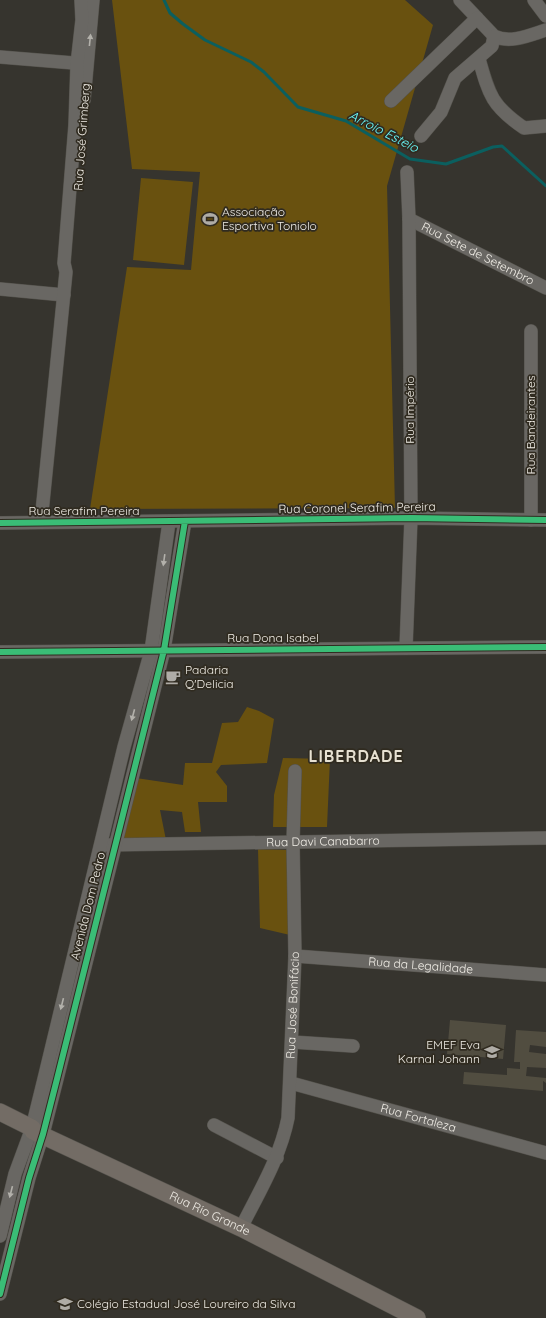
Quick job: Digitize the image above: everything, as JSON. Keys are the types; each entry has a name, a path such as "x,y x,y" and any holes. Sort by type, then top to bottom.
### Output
{"main road":[{"name":"Rua Rio Grande","path":"0,1112 241,1228 417,1318"}],"street":[{"path":"460,0 494,36 500,39 512,39 546,30"},
{"path":"534,0 546,16"},
{"name":"Rua José Grimberg","path":"41,522 66,272 64,263 75,124 82,64 86,2"},
{"path":"392,101 477,18"},
{"path":"421,136 441,112 455,78 479,59 492,46 494,36"},
{"path":"0,57 82,64"},
{"path":"479,59 491,98 502,112 524,128 546,126"},
{"name":"Rua Império","path":"406,648 410,518 409,219 407,172"},
{"name":"Rua Sete de Setembro","path":"409,219 546,288"},
{"path":"0,289 64,295"},
{"name":"Rua Bandeirantes","path":"531,331 531,520"},
{"name":"Rua Coronel Serafim Pereira","path":"169,522 410,518 546,520"},
{"name":"Avenida Dom Pedro","path":"74,979 93,932 164,650 185,521"},
{"name":"Rua Serafim Pereira","path":"0,523 169,522"},
{"name":"Avenida Dom Pedro","path":"0,1294 2,1275 17,1226 29,1178 37,1131 74,979 79,930 124,746 150,652 169,522"},
{"name":"Rua Dona Isabel","path":"0,652 150,652 164,650 546,647"},
{"path":"137,697 151,701"},
{"path":"124,746 138,750"},
{"name":"Rua José Bonifácio","path":"241,1228 277,1158 285,1136 288,1118 291,1083 295,956 292,843 295,771"},
{"path":"113,796 126,800"},
{"name":"Rua Davi Canabarro","path":"100,845 546,838"},
{"path":"92,881 105,884"},
{"path":"79,930 93,932"},
{"name":"Rua da Legalidade","path":"295,956 546,975"},
{"path":"292,1042 353,1046"},
{"name":"Rua Fortaleza","path":"291,1083 546,1153"},
{"path":"214,1125 277,1158"},
{"name":"Avenida Dom Pedro","path":"0,1236 15,1174 37,1131"},
{"path":"15,1174 29,1178"},
{"path":"3,1223 17,1226"}],"shaded area":[{"path":"112,0 405,0 433,25 387,186 395,508 90,509 127,267 191,270 200,172 132,169"},
{"path":"141,178 193,182 184,265 133,260"},
{"path":"247,707 259,711 274,719 267,763 221,765 216,772 227,786 227,802 198,802 201,832 185,832 182,812 160,810 166,840 116,841 136,778 183,785 185,763 212,763 222,723 238,722"},
{"path":"283,758 330,759 327,827 273,827 274,795"},
{"path":"258,849 288,850 290,935 260,928"}],"building":[{"path":"450,1020 506,1025 503,1059 447,1054"},
{"path":"516,1030 546,1032 546,1047 530,1045 529,1052 546,1054 546,1068 527,1067 526,1076 546,1078 546,1083 543,1081 543,1091 463,1084 464,1072 507,1075 507,1068 520,1069 520,1062 514,1062"}],"waterway":[{"name":"Arroio Esteio","path":"164,0 170,13 183,24 205,40 251,62 264,72 298,107 346,121 410,159 446,164 493,147 502,146 546,186"}],"cycle path":[{"path":"0,523 411,518 546,520"},
{"path":"0,1294 29,1178 43,1134 164,650 185,521"},
{"path":"0,652 546,647"}],"place":[{"name":"Associação Esportiva Toniolo","path":"210,219"},
{"name":"Padaria Q'Delicia","path":"173,677"},
{"name":"EMEF Eva Karnal Johann","path":"492,1052"},
{"name":"Colégio Estadual José Loureiro da Silva","path":"65,1304"}],"district":[{"name":"LIBERDADE","path":"356,756"}]}
